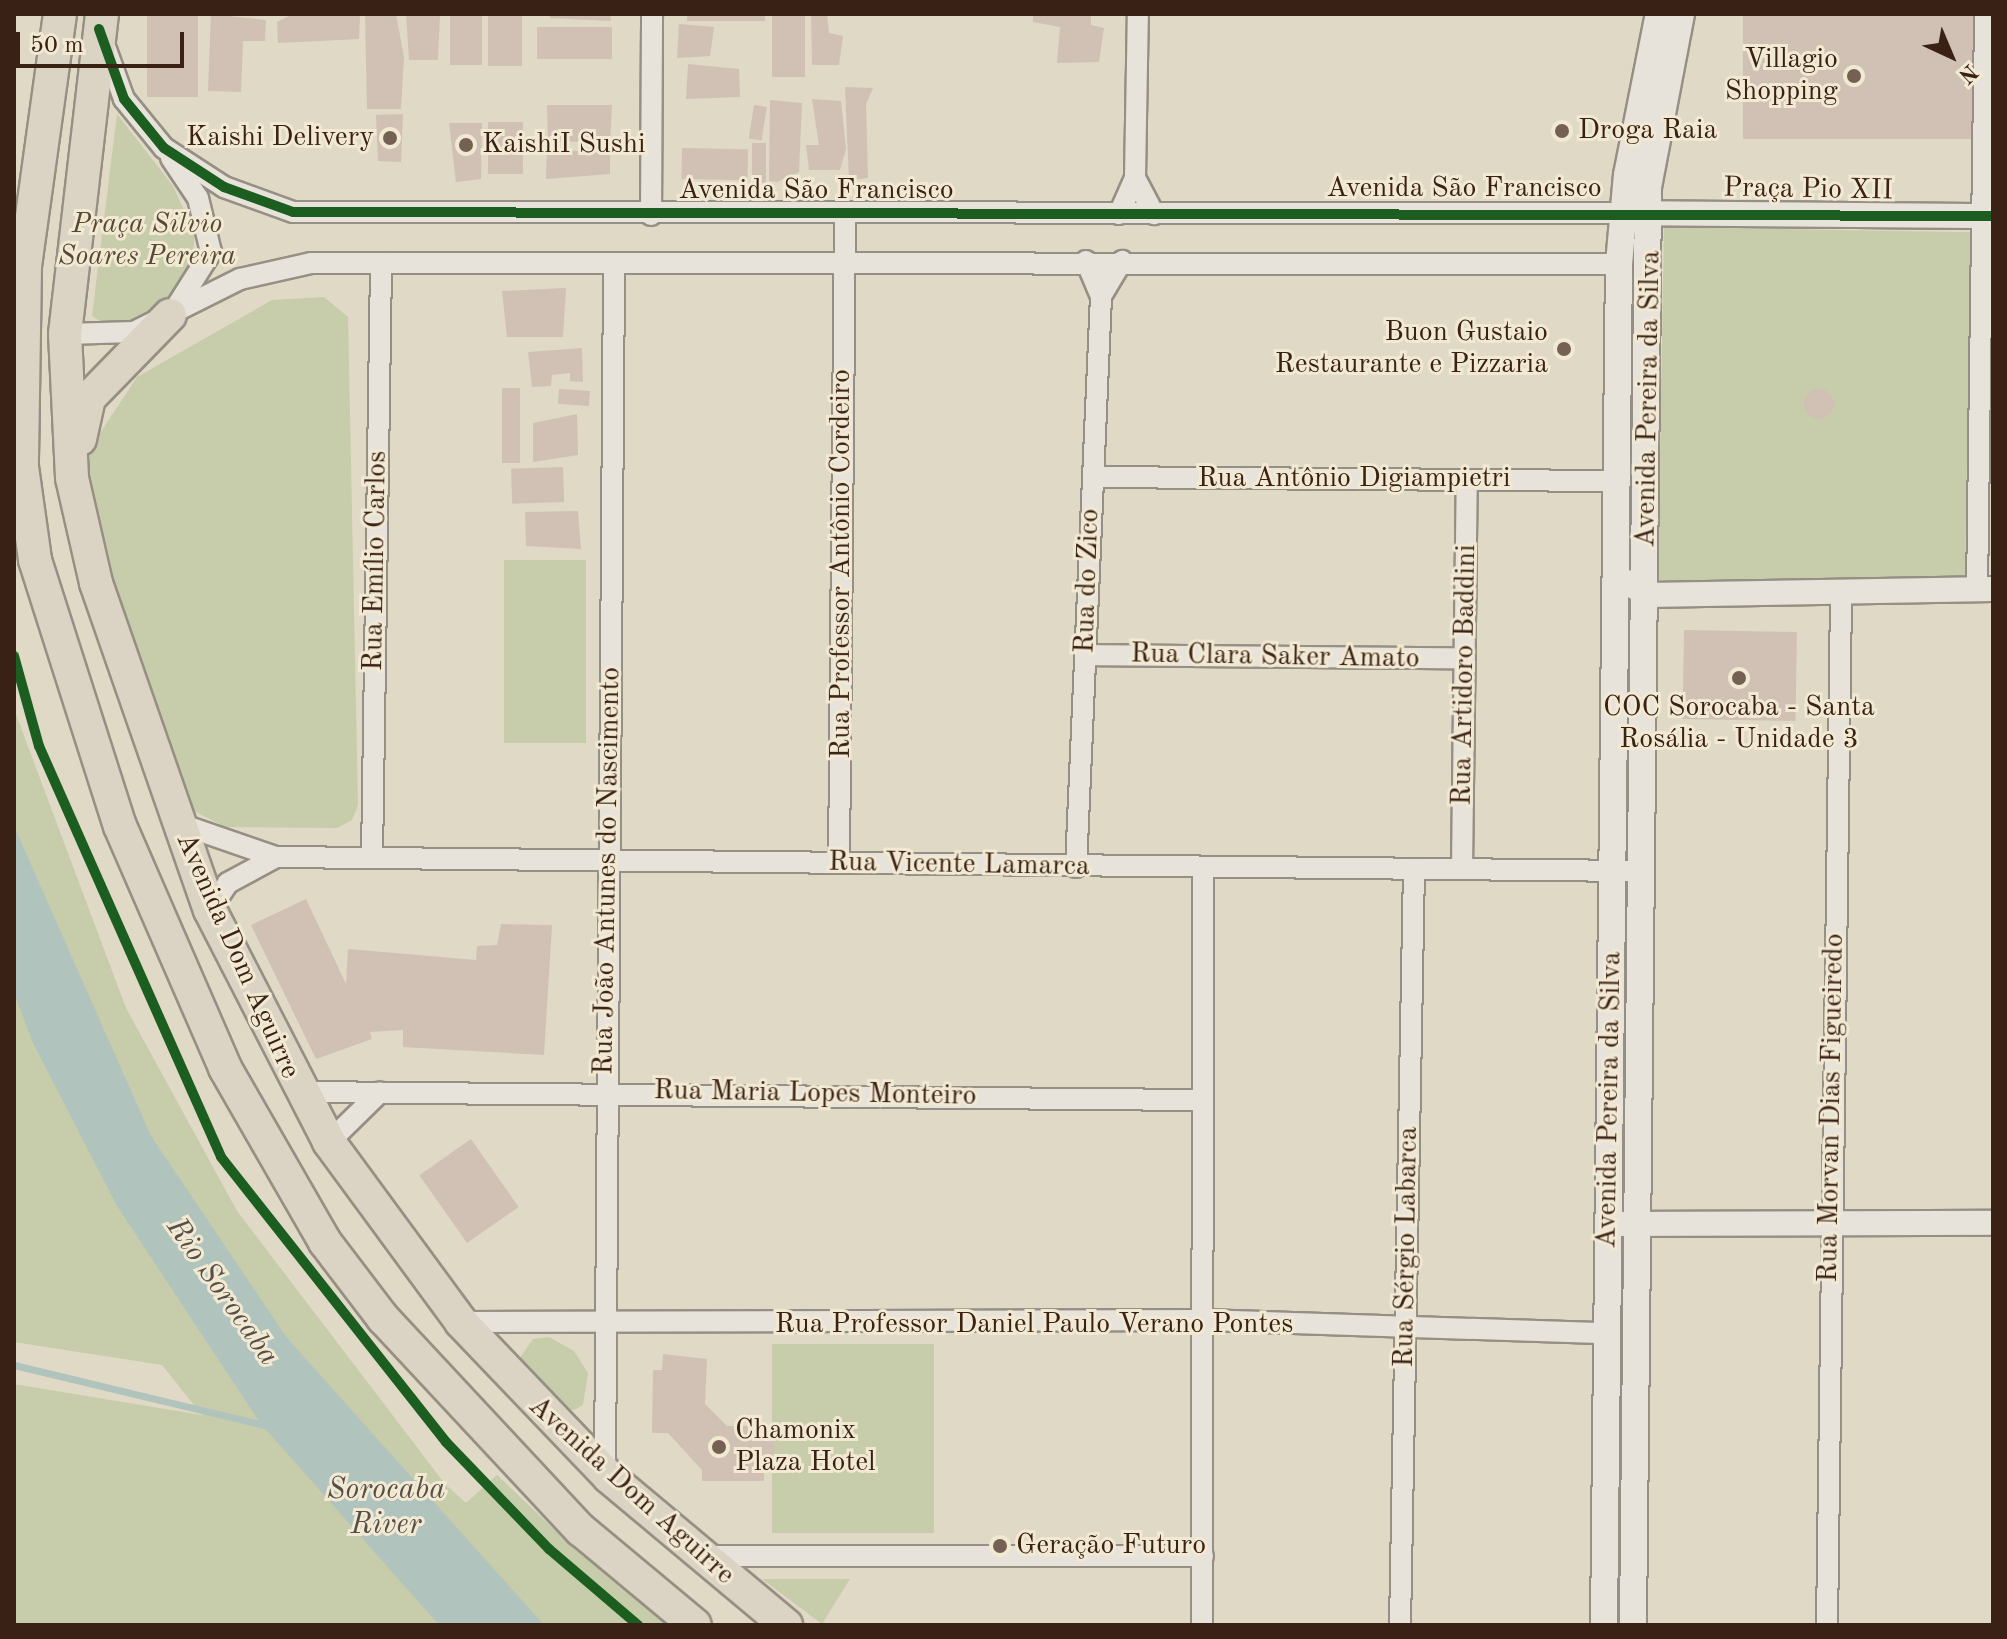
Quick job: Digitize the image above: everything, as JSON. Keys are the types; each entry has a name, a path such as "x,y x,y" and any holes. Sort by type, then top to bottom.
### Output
{"highway":[{"name":"Avenida Dom Aguirre","path":"60,14 25,267 22,467 35,560 120,826 225,1068 325,1242 383,1318 581,1530 695,1625"},
{"name":"Avenida Dom Aguirre","path":"100,22 65,334 72,478 96,583 177,823 210,910 299,1092 329,1142 461,1322 609,1477 786,1625"},
{"path":"25,267 34,307 65,334"},
{"path":"72,478 89,398 170,315"}],"main road":[{"name":"Avenida Pereira da Silva","path":"1604,1625 1613,871 1614,481 1619,264 1622,213 1659,14"},
{"name":"Avenida Pereira da Silva","path":"1633,1625 1651,164 1681,14"}],"street":[{"path":"651,215 652,14"},
{"path":"1119,214 1135,178 1138,14"},
{"path":"1647,595 1988,591 1985,14"},
{"name":"Avenida São Francisco","path":"100,22 124,99 164,148 224,187 293,212 651,215 1622,213"},
{"path":"164,148 198,198 211,252 170,315"},
{"path":"1135,178 1154,214"},
{"name":"Praça Pio XII","path":"1622,213 1988,216"},
{"name":"Avenida São Francisco","path":"844,265 845,215"},
{"name":"Rua do Zico","path":"1076,867 1101,296 1086,261"},
{"path":"65,334 99,338 170,315 274,268 381,263 844,265 1122,261 1619,264"},
{"name":"Rua do Zico","path":"1101,296 1122,261"},
{"name":"Rua Emílio Carlos","path":"372,858 381,263"},
{"name":"Rua João Antunes do Nascimento","path":"609,1477 600,1458 614,263"},
{"name":"Rua Professor Antônio Cordeiro","path":"839,863 844,265"},
{"name":"Rua Antônio Digiampietri","path":"1093,477 1614,481"},
{"name":"Rua Artidoro Baddini","path":"1462,869 1467,480"},
{"name":"Avenida Pereira da Silva","path":"1614,575 1647,595"},
{"name":"Rua Morvan Dias Figueiredo","path":"1827,1625 1829,1220 1841,592"},
{"name":"Rua Clara Saker Amato","path":"1085,655 1465,658"},
{"name":"Rua Vicente Lamarca","path":"177,823 276,857 608,863 1642,871"},
{"name":"Rua Vicente Lamarca","path":"210,910 228,883 276,857"},
{"path":"1202,1625 1203,867"},
{"name":"Rua Sérgio Labarca","path":"1400,1625 1414,870"},
{"name":"Rua Maria Lopes Monteiro","path":"299,1092 606,1091 1203,1100"},
{"path":"329,1142 380,1092"},
{"path":"1609,1226 1638,1221 1993,1223"},
{"name":"Rua Professor Daniel Paulo Verano Pontes","path":"461,1322 1204,1320 1405,1331 1606,1333"},
{"path":"703,1556 1203,1556"}],"green space":[{"name":"Praça Silvio Soares Pereira","path":"117,114 173,186 195,235 192,260 171,298 133,322 102,322 92,316"},
{"path":"1664,227 1971,232 1965,585 1658,580"},
{"path":"324,297 348,317 358,805 352,820 337,828 225,827 192,810 110,573 81,462 137,377 272,300"},
{"path":"504,560 586,560 586,743 504,743"},
{"path":"14,709 126,1008 237,1211 445,1484 466,1503 497,1475 575,1549 673,1625 14,1625 14,1384 202,1415 162,1365 14,1342"},
{"path":"549,1337 574,1351 588,1373 583,1405 574,1410 564,1410 520,1358 533,1339"},
{"path":"772,1344 934,1344 934,1533 772,1533"},
{"path":"762,1579 850,1579 822,1624"}],"water":[{"name":"Sorocaba River","path":"14,826 151,1136 287,1338 544,1625 439,1625 261,1424 117,1206 33,1043 14,993"}],"building":[{"path":"147,14 198,14 198,97 147,97"},
{"path":"211,14 266,20 265,41 243,41 241,92 208,91"},
{"path":"293,14 360,14 359,39 278,43 277,22"},
{"path":"365,14 396,14 404,57 401,109 367,109"},
{"path":"406,14 440,14 438,60 409,60"},
{"path":"450,14 482,14 482,65 450,65"},
{"path":"488,14 522,14 522,66 488,66"},
{"path":"550,14 610,14 611,21 550,18"},
{"path":"687,14 765,14 765,21 687,21"},
{"path":"772,14 805,14 805,77 772,77"},
{"path":"811,14 827,14 829,33 843,36 839,65 812,65"},
{"path":"1033,14 1091,14 1091,25 1104,28 1099,62 1057,63 1060,27 1033,22"},
{"name":"Villagio Shopping","path":"1743,14 1976,14 1976,139 1743,139"},
{"path":"679,24 714,27 710,56 677,58"},
{"path":"537,27 612,27 612,59 537,59"},
{"path":"688,64 739,69 740,97 686,99"},
{"path":"845,87 873,88 866,104 868,178 849,180"},
{"path":"812,99 841,101 846,149 840,170 809,170 806,145 819,145"},
{"path":"770,100 802,103 799,172 777,182 769,181"},
{"path":"547,105 612,105 610,144 548,140"},
{"path":"754,105 767,107 762,141 749,139"},
{"name":"Kaishi Delivery","path":"403,114 401,162 378,161 376,115"},
{"path":"488,122 523,122 523,174 488,174"},
{"name":"KaishiI Sushi","path":"449,123 482,123 481,179 456,182"},
{"path":"752,143 766,143 766,183 752,183"},
{"path":"682,148 748,149 747,180 681,179"},
{"path":"547,149 610,153 610,174 546,179"},
{"path":"566,288 563,337 507,337 502,291"},
{"path":"582,348 583,382 570,381 570,373 552,375 551,386 532,387 528,352"},
{"path":"502,388 520,388 520,463 502,463"},
{"path":"559,389 590,391 589,406 558,404"},
{"path":"1819,389 1829,394 1834,404 1829,414 1819,419 1809,414 1804,404 1809,394"},
{"path":"577,414 578,455 533,462 533,423"},
{"path":"563,467 564,502 512,504 511,469"},
{"path":"578,511 581,549 526,546 525,512"},
{"name":"COC Sorocaba - Santa Rosália - Unidade 3","path":"1684,630 1797,632 1795,721 1682,719"},
{"path":"306,899 346,984 348,949 476,960 477,946 497,945 501,924 552,925 544,1055 403,1047 403,1030 370,1032 372,1039 316,1059 251,925"},
{"path":"471,1139 519,1207 467,1243 419,1175"},
{"path":"663,1354 707,1359 705,1404 727,1426 774,1426 774,1458 764,1458 764,1481 702,1481 702,1470 668,1433 652,1433 653,1370 662,1370"}],"waterway":[{"path":"14,1365 268,1426"}],"cycle path":[{"path":"99,29 124,99 164,148 224,187 293,212 1993,216"},
{"path":"14,656 39,746 221,1157 446,1442 549,1549 638,1625"}],"place":[{"name":"Villagio Shopping","path":"1854,76"},
{"name":"Droga Raia","path":"1562,131"},
{"name":"Kaishi Delivery","path":"390,138"},
{"name":"KaishiI Sushi","path":"466,145"},
{"name":"Buon Gustaio Restaurante e Pizzaria","path":"1564,349"},
{"name":"COC Sorocaba - Santa Rosália - Unidade 3","path":"1739,678"},
{"name":"Chamonix Plaza Hotel","path":"719,1447"},
{"name":"Geração Futuro","path":"1000,1546"}],"water label":[{"name":"Rio Sorocaba","path":"222,1292"}]}
